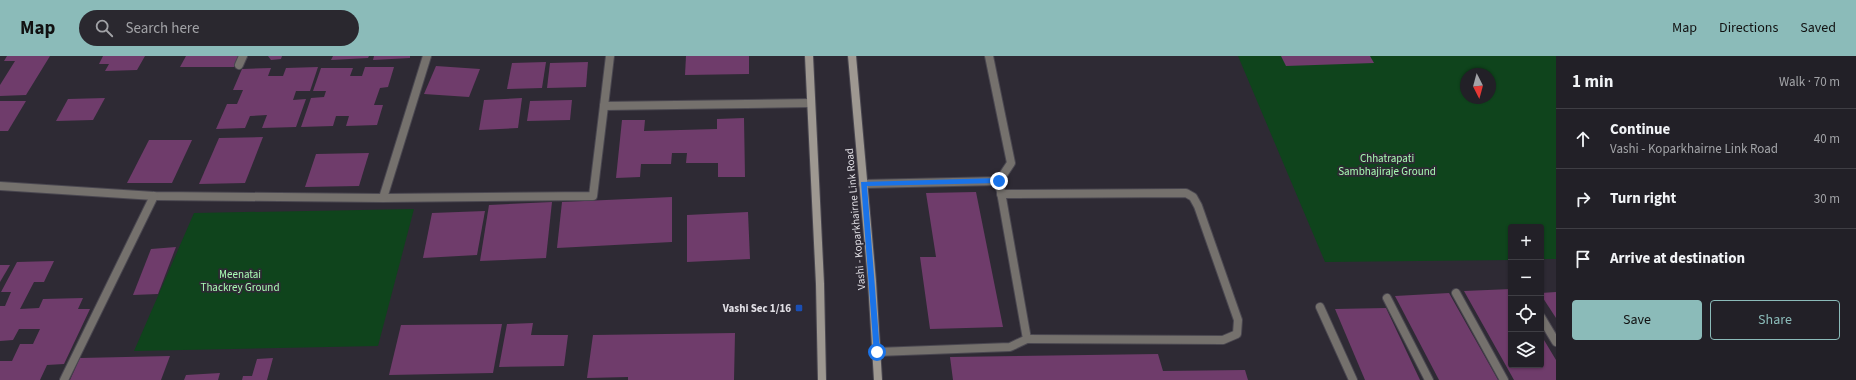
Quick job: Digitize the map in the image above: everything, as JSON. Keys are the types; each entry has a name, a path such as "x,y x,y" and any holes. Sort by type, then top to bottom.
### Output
{"main road":[{"path":"809,56 823,345 822,380"},
{"name":"Vashi - Koparkhairne Link Road","path":"852,56 877,352 878,380"}],"street":[{"path":"239,65 243,56"},
{"path":"383,198 427,56"},
{"path":"0,186 154,196 383,198 593,196 610,56"},
{"path":"989,56 1011,162 999,181 1027,339"},
{"path":"604,106 811,102"},
{"path":"863,184 999,181"},
{"path":"877,352 1010,347 1027,339 1223,340 1237,334 1238,320 1198,206 1193,197 1186,193 1001,194"},
{"path":"64,380 154,196"},
{"path":"1456,292 1504,380"},
{"path":"1387,298 1429,380"},
{"path":"1320,307 1353,380"},
{"path":"1544,322 1556,342"}],"green space":[{"name":"Chhatrapati Sambhajiraje Ground","path":"1238,56 1556,56 1556,259 1544,259 1544,224 1508,224 1508,260 1325,262"},
{"name":"Meenatai Thackrey Ground","path":"414,209 378,346 134,351 194,213"}],"building":[{"path":"7,56 50,56 26,95 0,96 0,85 15,61 4,61"},
{"path":"103,56 145,56 137,70 105,71 109,64 99,64"},
{"path":"186,56 239,56 234,67 180,67"},
{"path":"268,56 282,56 281,59 271,60"},
{"path":"333,56 369,56 368,58 331,60"},
{"path":"374,56 410,56 410,58 373,60"},
{"path":"686,56 749,56 749,74 685,75"},
{"path":"1281,56 1370,56 1374,63 1286,66"},
{"path":"546,62 542,88 507,89 512,63"},
{"path":"588,62 586,87 547,88 550,63"},
{"path":"436,66 480,69 469,97 424,94"},
{"path":"318,67 310,91 296,91 293,100 306,99 296,127 262,128 267,115 250,116 245,128 216,129 227,104 237,104 243,90 233,90 242,69 271,68 268,76 283,76 286,68"},
{"path":"365,67 394,67 388,87 380,88 374,105 383,105 377,125 346,126 349,116 336,116 333,126 301,127 311,98 324,97 326,91 313,91 321,68 353,68 350,76 362,76"},
{"path":"105,98 93,120 56,121 68,99"},
{"path":"522,98 518,128 479,130 484,100"},
{"path":"572,100 570,120 527,121 530,101"},
{"path":"0,101 26,101 8,131 0,131"},
{"path":"744,118 745,177 718,177 718,163 686,163 687,153 672,153 671,164 641,164 640,177 616,178 622,120 645,120 644,131 717,129 717,119"},
{"path":"263,137 245,183 199,184 219,138"},
{"path":"149,140 192,140 172,183 127,183"},
{"path":"369,153 359,186 305,187 316,154"},
{"path":"976,192 1003,327 930,329 920,257 936,257 926,193"},
{"path":"672,197 672,242 557,248 562,202"},
{"path":"552,202 546,258 480,261 489,205"},
{"path":"485,211 477,255 423,258 432,213"},
{"path":"748,212 750,259 687,262 687,215"},
{"path":"176,247 158,294 133,295 151,249"},
{"path":"54,261 44,282 34,282 20,309 39,308 43,299 83,298 78,309 90,309 64,364 47,365 40,380 0,380 0,361 12,361 20,344 33,344 40,329 19,329 13,340 0,341 0,306 5,306 11,292 1,292 17,262"},
{"path":"0,265 10,265 0,282"},
{"path":"1508,289 1508,368 1544,368 1544,340 1556,360 1556,380 1514,380 1464,291"},
{"path":"1556,292 1556,318 1544,300 1544,293"},
{"path":"1449,293 1498,380 1439,380 1395,296"},
{"path":"1386,308 1420,380 1365,380 1335,309"},
{"path":"533,323 531,335 568,335 564,366 499,367 507,324"},
{"path":"502,324 493,373 389,375 401,325"},
{"path":"735,333 734,380 628,380 628,377 587,378 593,335"},
{"path":"1158,354 1163,371 1245,370 1248,380 953,380 950,357"},
{"path":"170,356 161,380 70,380 80,358"},
{"path":"273,358 267,380 242,380 243,376 252,376 257,359"},
{"path":"220,373 218,380 184,380 186,375"}],"place":[{"name":"Vashi Sec 1/16","path":"799,308"}],"route":[{"path":"877,352 863,184 999,181"}]}
